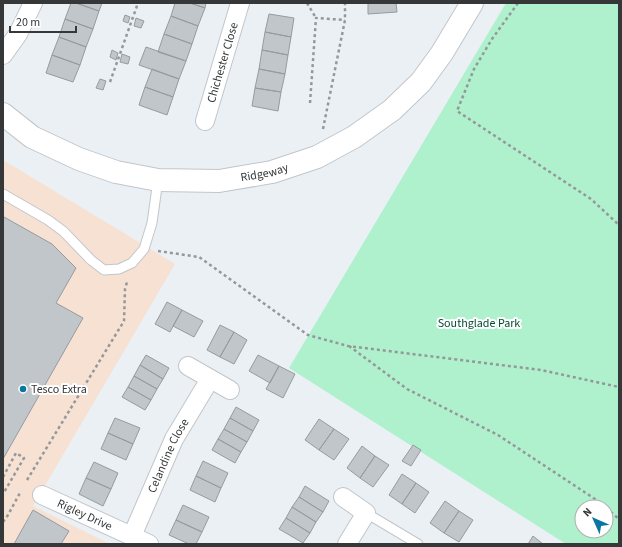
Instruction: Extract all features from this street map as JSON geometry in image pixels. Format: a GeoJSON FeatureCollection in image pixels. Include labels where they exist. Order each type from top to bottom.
{"type":"FeatureCollection","features":[{"type":"Feature","properties":{"kind":"street"},"geometry":{"type":"LineString","coordinates":[[3,55],[18,34],[33,3]]}},
{"type":"Feature","properties":{"kind":"street","name":"Chichester Close"},"geometry":{"type":"LineString","coordinates":[[205,121],[240,3]]}},
{"type":"Feature","properties":{"kind":"street","name":"Ridgeway"},"geometry":{"type":"LineString","coordinates":[[3,114],[32,136],[78,159],[116,172],[158,180],[219,181],[272,172],[317,157],[361,132],[392,110],[421,82],[442,53],[472,3]]}},
{"type":"Feature","properties":{"kind":"street"},"geometry":{"type":"LineString","coordinates":[[188,366],[230,390]]}},
{"type":"Feature","properties":{"kind":"street","name":"Celandine Close"},"geometry":{"type":"LineString","coordinates":[[132,536],[174,439],[210,379]]}},
{"type":"Feature","properties":{"kind":"street","name":"Rigley Drive"},"geometry":{"type":"LineString","coordinates":[[42,495],[149,544]]}},
{"type":"Feature","properties":{"kind":"street"},"geometry":{"type":"LineString","coordinates":[[343,497],[366,513],[347,544]]}},
{"type":"Feature","properties":{"kind":"lane"},"geometry":{"type":"LineString","coordinates":[[3,194],[63,231],[91,260],[104,270],[119,269],[132,262],[144,249],[152,223],[158,180]]}},
{"type":"Feature","properties":{"kind":"lane"},"geometry":{"type":"LineString","coordinates":[[366,513],[418,544]]}},
{"type":"Feature","properties":{"kind":"path"},"geometry":{"type":"LineString","coordinates":[[110,82],[138,3]]}},
{"type":"Feature","properties":{"kind":"path"},"geometry":{"type":"LineString","coordinates":[[307,3],[316,18],[310,103]]}},
{"type":"Feature","properties":{"kind":"path"},"geometry":{"type":"LineString","coordinates":[[317,157],[345,20],[345,3]]}},
{"type":"Feature","properties":{"kind":"path"},"geometry":{"type":"LineString","coordinates":[[518,3],[492,39],[474,69],[457,111],[591,199],[619,225]]}},
{"type":"Feature","properties":{"kind":"path"},"geometry":{"type":"LineString","coordinates":[[316,18],[345,20]]}},
{"type":"Feature","properties":{"kind":"path"},"geometry":{"type":"LineString","coordinates":[[144,249],[199,257],[308,335],[348,346],[541,370],[619,387]]}},
{"type":"Feature","properties":{"kind":"path"},"geometry":{"type":"LineString","coordinates":[[3,522],[124,321],[125,289],[132,262]]}},
{"type":"Feature","properties":{"kind":"path"},"geometry":{"type":"LineString","coordinates":[[348,346],[407,389],[498,435],[595,499]]}},
{"type":"Feature","properties":{"kind":"path"},"geometry":{"type":"LineString","coordinates":[[3,477],[16,454],[24,458],[3,494]]}},
{"type":"Feature","properties":{"kind":"path"},"geometry":{"type":"LineString","coordinates":[[23,488],[42,495]]}},
{"type":"Feature","properties":{"kind":"shaded area"},"geometry":{"type":"Polygon","coordinates":[[[3,160],[175,264],[33,506],[110,544],[3,544],[3,160]]]}},
{"type":"Feature","properties":{"kind":"green space","name":"Southglade Park"},"geometry":{"type":"Polygon","coordinates":[[[506,3],[619,3],[619,544],[566,544],[289,368],[506,3]]]}},
{"type":"Feature","properties":{"kind":"building"},"geometry":{"type":"Polygon","coordinates":[[[71,3],[76,3],[99,11],[93,29],[65,19],[71,3]]]}},
{"type":"Feature","properties":{"kind":"building"},"geometry":{"type":"Polygon","coordinates":[[[76,3],[102,3],[99,11],[76,3]]]}},
{"type":"Feature","properties":{"kind":"building"},"geometry":{"type":"Polygon","coordinates":[[[175,3],[190,3],[205,8],[198,26],[171,16],[175,3]]]}},
{"type":"Feature","properties":{"kind":"building"},"geometry":{"type":"Polygon","coordinates":[[[190,3],[206,3],[205,8],[190,3]]]}},
{"type":"Feature","properties":{"kind":"building"},"geometry":{"type":"Polygon","coordinates":[[[368,3],[396,3],[397,12],[368,14],[368,3]]]}},
{"type":"Feature","properties":{"kind":"building"},"geometry":{"type":"Polygon","coordinates":[[[269,14],[294,18],[291,37],[265,32],[269,14]]]}},
{"type":"Feature","properties":{"kind":"building"},"geometry":{"type":"Polygon","coordinates":[[[125,15],[130,17],[128,23],[123,21],[125,15]]]}},
{"type":"Feature","properties":{"kind":"building"},"geometry":{"type":"Polygon","coordinates":[[[171,16],[198,26],[192,44],[164,34],[171,16]]]}},
{"type":"Feature","properties":{"kind":"building"},"geometry":{"type":"Polygon","coordinates":[[[136,18],[144,21],[141,28],[134,26],[136,18]]]}},
{"type":"Feature","properties":{"kind":"building"},"geometry":{"type":"Polygon","coordinates":[[[65,19],[93,29],[86,47],[59,37],[65,19]]]}},
{"type":"Feature","properties":{"kind":"building"},"geometry":{"type":"Polygon","coordinates":[[[265,32],[291,37],[288,55],[262,50],[265,32]]]}},
{"type":"Feature","properties":{"kind":"building"},"geometry":{"type":"Polygon","coordinates":[[[164,34],[192,44],[186,61],[158,52],[164,34]]]}},
{"type":"Feature","properties":{"kind":"building"},"geometry":{"type":"Polygon","coordinates":[[[59,37],[86,47],[80,65],[52,55],[59,37]]]}},
{"type":"Feature","properties":{"kind":"building"},"geometry":{"type":"Polygon","coordinates":[[[146,47],[186,61],[179,79],[139,65],[146,47]]]}},
{"type":"Feature","properties":{"kind":"building"},"geometry":{"type":"Polygon","coordinates":[[[112,50],[118,53],[116,60],[110,57],[112,50]]]}},
{"type":"Feature","properties":{"kind":"building"},"geometry":{"type":"Polygon","coordinates":[[[262,50],[288,55],[285,74],[259,69],[262,50]]]}},
{"type":"Feature","properties":{"kind":"building"},"geometry":{"type":"Polygon","coordinates":[[[122,54],[130,57],[128,64],[120,62],[122,54]]]}},
{"type":"Feature","properties":{"kind":"building"},"geometry":{"type":"Polygon","coordinates":[[[52,55],[80,65],[73,82],[46,73],[52,55]]]}},
{"type":"Feature","properties":{"kind":"building"},"geometry":{"type":"Polygon","coordinates":[[[152,69],[179,79],[173,97],[145,87],[152,69]]]}},
{"type":"Feature","properties":{"kind":"building"},"geometry":{"type":"Polygon","coordinates":[[[259,69],[285,74],[281,92],[255,88],[259,69]]]}},
{"type":"Feature","properties":{"kind":"building"},"geometry":{"type":"Polygon","coordinates":[[[100,79],[106,81],[103,90],[96,88],[100,79]]]}},
{"type":"Feature","properties":{"kind":"building"},"geometry":{"type":"Polygon","coordinates":[[[145,87],[173,97],[167,115],[139,105],[145,87]]]}},
{"type":"Feature","properties":{"kind":"building"},"geometry":{"type":"Polygon","coordinates":[[[255,88],[281,92],[278,111],[252,106],[255,88]]]}},
{"type":"Feature","properties":{"kind":"building","name":"Tesco Extra"},"geometry":{"type":"Polygon","coordinates":[[[4,217],[52,244],[76,268],[56,303],[83,318],[3,459],[3,220],[4,217]]]}},
{"type":"Feature","properties":{"kind":"building"},"geometry":{"type":"Polygon","coordinates":[[[167,302],[182,310],[170,332],[155,324],[167,302]]]}},
{"type":"Feature","properties":{"kind":"building"},"geometry":{"type":"Polygon","coordinates":[[[182,310],[203,321],[194,337],[173,326],[182,310]]]}},
{"type":"Feature","properties":{"kind":"building"},"geometry":{"type":"Polygon","coordinates":[[[220,325],[234,332],[220,357],[207,350],[220,325]]]}},
{"type":"Feature","properties":{"kind":"building"},"geometry":{"type":"Polygon","coordinates":[[[234,332],[247,340],[234,364],[220,357],[234,332]]]}},
{"type":"Feature","properties":{"kind":"building"},"geometry":{"type":"Polygon","coordinates":[[[146,355],[169,368],[163,379],[140,365],[146,355]]]}},
{"type":"Feature","properties":{"kind":"building"},"geometry":{"type":"Polygon","coordinates":[[[258,355],[279,366],[270,383],[249,371],[258,355]]]}},
{"type":"Feature","properties":{"kind":"building"},"geometry":{"type":"Polygon","coordinates":[[[140,365],[163,379],[157,389],[134,376],[140,365]]]}},
{"type":"Feature","properties":{"kind":"building"},"geometry":{"type":"Polygon","coordinates":[[[279,366],[295,374],[283,398],[266,389],[279,366]]]}},
{"type":"Feature","properties":{"kind":"building"},"geometry":{"type":"Polygon","coordinates":[[[134,376],[157,389],[151,400],[128,387],[134,376]]]}},
{"type":"Feature","properties":{"kind":"building"},"geometry":{"type":"Polygon","coordinates":[[[128,387],[151,400],[145,410],[122,397],[128,387]]]}},
{"type":"Feature","properties":{"kind":"building"},"geometry":{"type":"Polygon","coordinates":[[[236,407],[259,420],[253,431],[230,418],[236,407]]]}},
{"type":"Feature","properties":{"kind":"building"},"geometry":{"type":"Polygon","coordinates":[[[115,418],[140,428],[133,444],[108,433],[115,418]]]}},
{"type":"Feature","properties":{"kind":"building"},"geometry":{"type":"Polygon","coordinates":[[[230,418],[253,431],[247,442],[224,429],[230,418]]]}},
{"type":"Feature","properties":{"kind":"building"},"geometry":{"type":"Polygon","coordinates":[[[319,419],[334,429],[319,450],[305,440],[319,419]]]}},
{"type":"Feature","properties":{"kind":"building"},"geometry":{"type":"Polygon","coordinates":[[[224,429],[247,442],[241,452],[218,439],[224,429]]]}},
{"type":"Feature","properties":{"kind":"building"},"geometry":{"type":"Polygon","coordinates":[[[334,429],[349,439],[334,460],[319,450],[334,429]]]}},
{"type":"Feature","properties":{"kind":"building"},"geometry":{"type":"Polygon","coordinates":[[[108,433],[133,444],[126,460],[101,449],[108,433]]]}},
{"type":"Feature","properties":{"kind":"building"},"geometry":{"type":"Polygon","coordinates":[[[218,439],[241,452],[235,463],[212,450],[218,439]]]}},
{"type":"Feature","properties":{"kind":"building"},"geometry":{"type":"Polygon","coordinates":[[[413,445],[421,450],[411,466],[402,461],[413,445]]]}},
{"type":"Feature","properties":{"kind":"building"},"geometry":{"type":"Polygon","coordinates":[[[362,446],[375,456],[360,478],[347,468],[362,446]]]}},
{"type":"Feature","properties":{"kind":"building"},"geometry":{"type":"Polygon","coordinates":[[[375,456],[389,465],[373,487],[360,478],[375,456]]]}},
{"type":"Feature","properties":{"kind":"building"},"geometry":{"type":"Polygon","coordinates":[[[203,461],[228,473],[221,488],[196,476],[203,461]]]}},
{"type":"Feature","properties":{"kind":"building"},"geometry":{"type":"Polygon","coordinates":[[[94,462],[118,473],[111,489],[86,478],[94,462]]]}},
{"type":"Feature","properties":{"kind":"building"},"geometry":{"type":"Polygon","coordinates":[[[402,474],[416,483],[402,504],[389,495],[402,474]]]}},
{"type":"Feature","properties":{"kind":"building"},"geometry":{"type":"Polygon","coordinates":[[[196,476],[221,488],[215,502],[190,490],[196,476]]]}},
{"type":"Feature","properties":{"kind":"building"},"geometry":{"type":"Polygon","coordinates":[[[86,478],[111,489],[103,506],[79,494],[86,478]]]}},
{"type":"Feature","properties":{"kind":"building"},"geometry":{"type":"Polygon","coordinates":[[[416,483],[429,492],[415,513],[402,504],[416,483]]]}},
{"type":"Feature","properties":{"kind":"building"},"geometry":{"type":"Polygon","coordinates":[[[305,486],[329,501],[323,512],[299,497],[305,486]]]}},
{"type":"Feature","properties":{"kind":"building"},"geometry":{"type":"Polygon","coordinates":[[[299,497],[323,512],[316,522],[292,507],[299,497]]]}},
{"type":"Feature","properties":{"kind":"building"},"geometry":{"type":"Polygon","coordinates":[[[445,501],[459,511],[444,533],[430,523],[445,501]]]}},
{"type":"Feature","properties":{"kind":"building"},"geometry":{"type":"Polygon","coordinates":[[[183,505],[209,517],[202,532],[176,520],[183,505]]]}},
{"type":"Feature","properties":{"kind":"building"},"geometry":{"type":"Polygon","coordinates":[[[292,507],[316,522],[310,533],[286,518],[292,507]]]}},
{"type":"Feature","properties":{"kind":"building"},"geometry":{"type":"Polygon","coordinates":[[[33,510],[69,531],[61,544],[14,544],[33,510]]]}},
{"type":"Feature","properties":{"kind":"building"},"geometry":{"type":"Polygon","coordinates":[[[459,511],[473,520],[459,542],[444,533],[459,511]]]}},
{"type":"Feature","properties":{"kind":"building"},"geometry":{"type":"Polygon","coordinates":[[[286,518],[310,533],[303,543],[279,529],[286,518]]]}},
{"type":"Feature","properties":{"kind":"building"},"geometry":{"type":"Polygon","coordinates":[[[176,520],[202,532],[196,544],[189,544],[169,535],[176,520]]]}},
{"type":"Feature","properties":{"kind":"building"},"geometry":{"type":"Polygon","coordinates":[[[533,536],[543,544],[528,544],[533,536]]]}},
{"type":"Feature","properties":{"kind":"place","name":"Tesco Extra"},"geometry":{"type":"Point","coordinates":[23,389]}}]}
